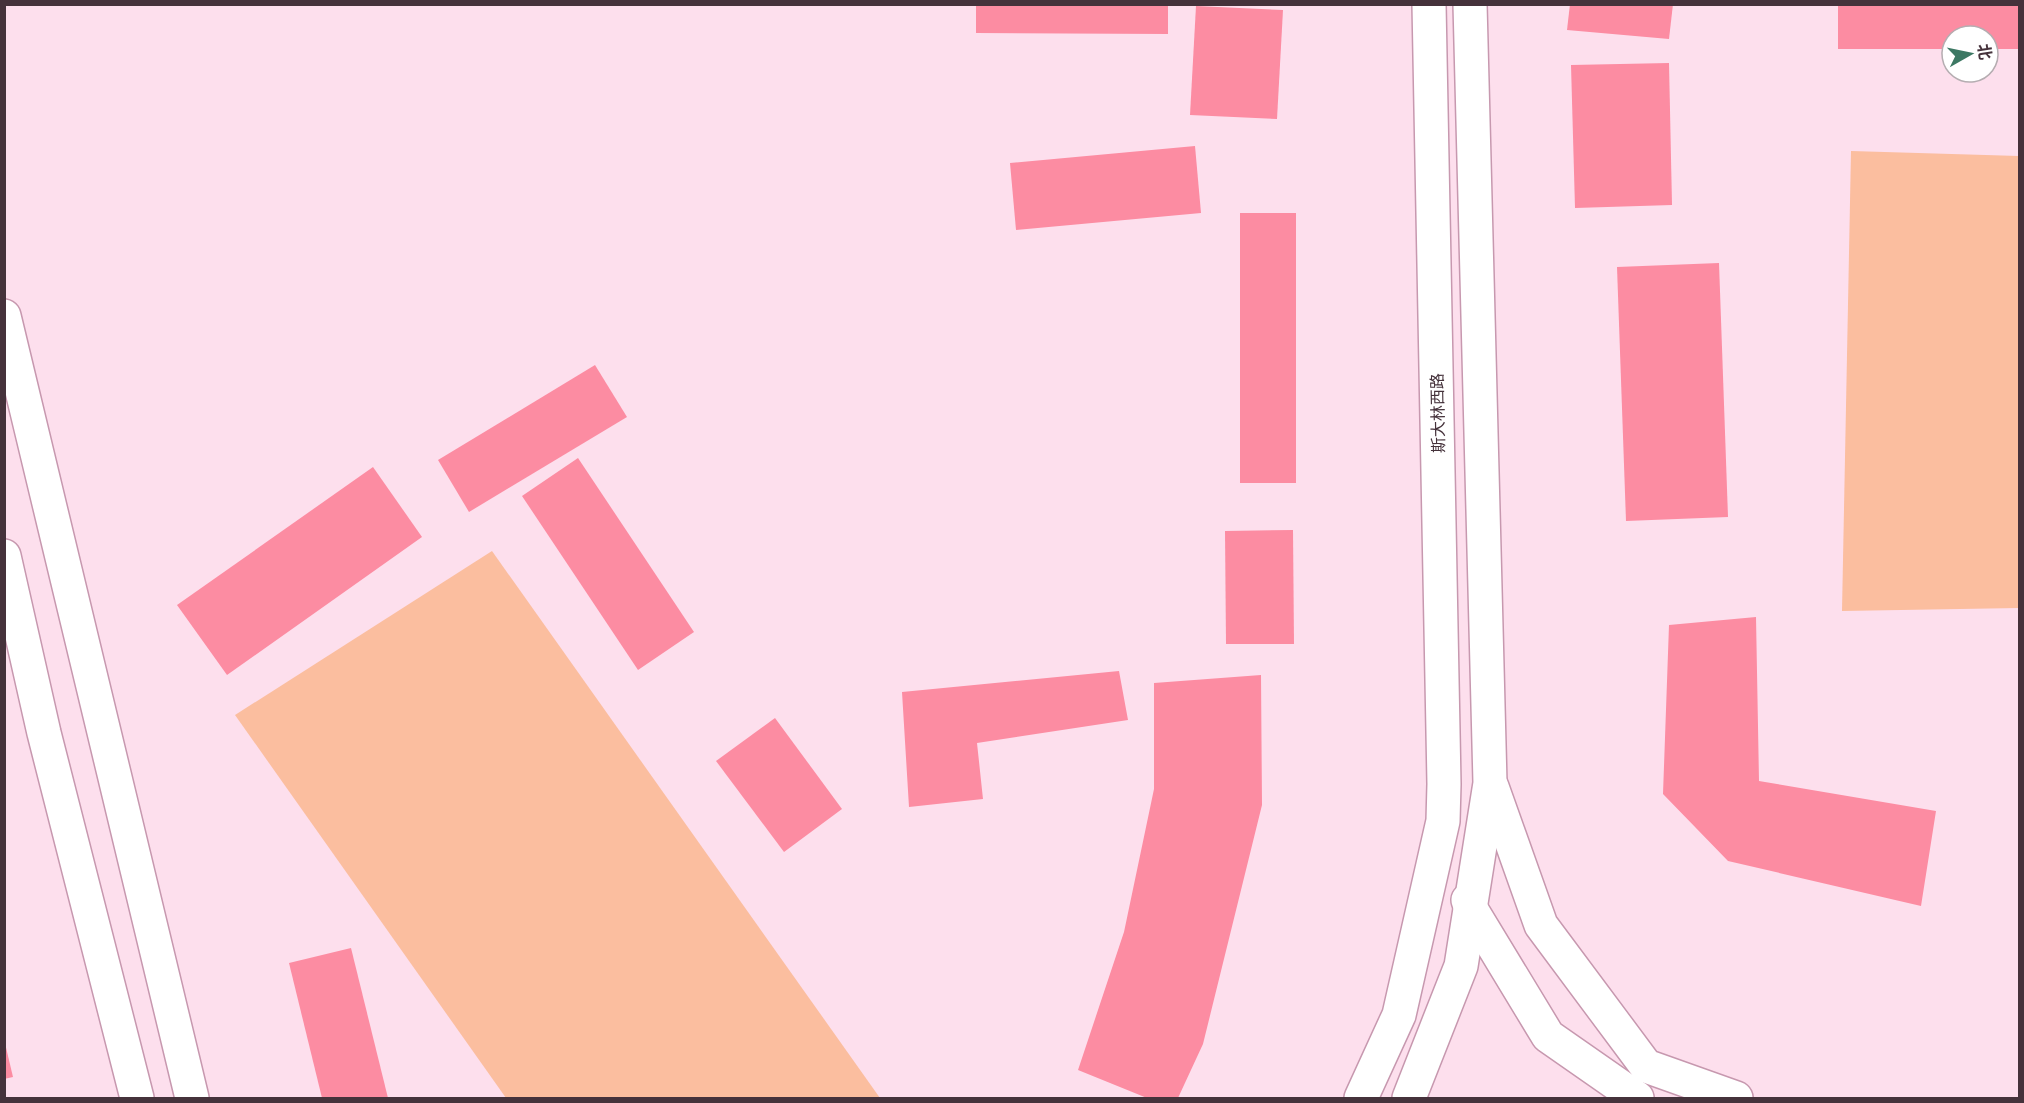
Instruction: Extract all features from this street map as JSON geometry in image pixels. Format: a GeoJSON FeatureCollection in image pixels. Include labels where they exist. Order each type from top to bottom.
{"type":"FeatureCollection","features":[{"type":"Feature","properties":{"kind":"main road","name":"斯大林西路"},"geometry":{"type":"LineString","coordinates":[[1429,4],[1443,821]]}},
{"type":"Feature","properties":{"kind":"main road"},"geometry":{"type":"LineString","coordinates":[[1409,1098],[1461,966],[1490,783],[1470,4]]}},
{"type":"Feature","properties":{"kind":"main road"},"geometry":{"type":"LineString","coordinates":[[4,316],[192,1098]]}},
{"type":"Feature","properties":{"kind":"main road"},"geometry":{"type":"LineString","coordinates":[[4,556],[44,733],[137,1098]]}},
{"type":"Feature","properties":{"kind":"main road"},"geometry":{"type":"LineString","coordinates":[[1490,783],[1541,925],[1646,1066],[1736,1098]]}},
{"type":"Feature","properties":{"kind":"main road"},"geometry":{"type":"LineString","coordinates":[[1443,821],[1471,909],[1548,1036],[1637,1098]]}},
{"type":"Feature","properties":{"kind":"main road"},"geometry":{"type":"LineString","coordinates":[[1361,1098],[1399,1015],[1443,821]]}},
{"type":"Feature","properties":{"kind":"shaded area"},"geometry":{"type":"Polygon","coordinates":[[[1851,151],[2019,156],[2019,608],[1842,611],[1851,151]]]}},
{"type":"Feature","properties":{"kind":"shaded area"},"geometry":{"type":"Polygon","coordinates":[[[492,551],[880,1098],[506,1098],[235,715],[492,551]]]}},
{"type":"Feature","properties":{"kind":"building"},"geometry":{"type":"Polygon","coordinates":[[[976,4],[1168,4],[1168,34],[976,33],[976,4]]]}},
{"type":"Feature","properties":{"kind":"building"},"geometry":{"type":"Polygon","coordinates":[[[1570,4],[1673,4],[1669,39],[1567,30],[1570,4]]]}},
{"type":"Feature","properties":{"kind":"building"},"geometry":{"type":"Polygon","coordinates":[[[1838,4],[2020,4],[2020,49],[2000,49],[2000,24],[1940,24],[1940,49],[1838,49],[1838,4]]]}},
{"type":"Feature","properties":{"kind":"building"},"geometry":{"type":"Polygon","coordinates":[[[1196,6],[1283,10],[1277,119],[1190,115],[1196,6]]]}},
{"type":"Feature","properties":{"kind":"building"},"geometry":{"type":"Polygon","coordinates":[[[1669,63],[1672,205],[1575,208],[1571,65],[1669,63]]]}},
{"type":"Feature","properties":{"kind":"building"},"geometry":{"type":"Polygon","coordinates":[[[1195,146],[1201,213],[1016,230],[1010,163],[1195,146]]]}},
{"type":"Feature","properties":{"kind":"building"},"geometry":{"type":"Polygon","coordinates":[[[1240,213],[1296,213],[1296,483],[1240,483],[1240,213]]]}},
{"type":"Feature","properties":{"kind":"building"},"geometry":{"type":"Polygon","coordinates":[[[1719,263],[1728,517],[1626,521],[1617,267],[1719,263]]]}},
{"type":"Feature","properties":{"kind":"building"},"geometry":{"type":"Polygon","coordinates":[[[595,365],[627,417],[469,512],[438,460],[595,365]]]}},
{"type":"Feature","properties":{"kind":"building"},"geometry":{"type":"Polygon","coordinates":[[[578,458],[694,632],[638,670],[522,496],[578,458]]]}},
{"type":"Feature","properties":{"kind":"building"},"geometry":{"type":"Polygon","coordinates":[[[373,467],[422,537],[227,675],[177,605],[373,467]]]}},
{"type":"Feature","properties":{"kind":"building"},"geometry":{"type":"Polygon","coordinates":[[[1293,530],[1294,644],[1226,644],[1225,531],[1293,530]]]}},
{"type":"Feature","properties":{"kind":"building"},"geometry":{"type":"Polygon","coordinates":[[[1756,617],[1759,781],[1936,811],[1921,906],[1728,861],[1663,794],[1669,625],[1756,617]]]}},
{"type":"Feature","properties":{"kind":"building"},"geometry":{"type":"Polygon","coordinates":[[[1119,671],[1128,720],[977,743],[983,799],[909,807],[902,692],[1119,671]]]}},
{"type":"Feature","properties":{"kind":"building"},"geometry":{"type":"Polygon","coordinates":[[[1261,675],[1262,805],[1203,1044],[1178,1098],[1147,1098],[1078,1070],[1124,932],[1154,789],[1154,683],[1261,675]]]}},
{"type":"Feature","properties":{"kind":"building"},"geometry":{"type":"Polygon","coordinates":[[[775,718],[842,809],[784,852],[716,761],[775,718]]]}},
{"type":"Feature","properties":{"kind":"building"},"geometry":{"type":"Polygon","coordinates":[[[351,948],[388,1098],[322,1098],[289,963],[351,948]]]}},
{"type":"Feature","properties":{"kind":"building"},"geometry":{"type":"Polygon","coordinates":[[[4,1039],[13,1077],[4,1079],[4,1039]]]}}]}
